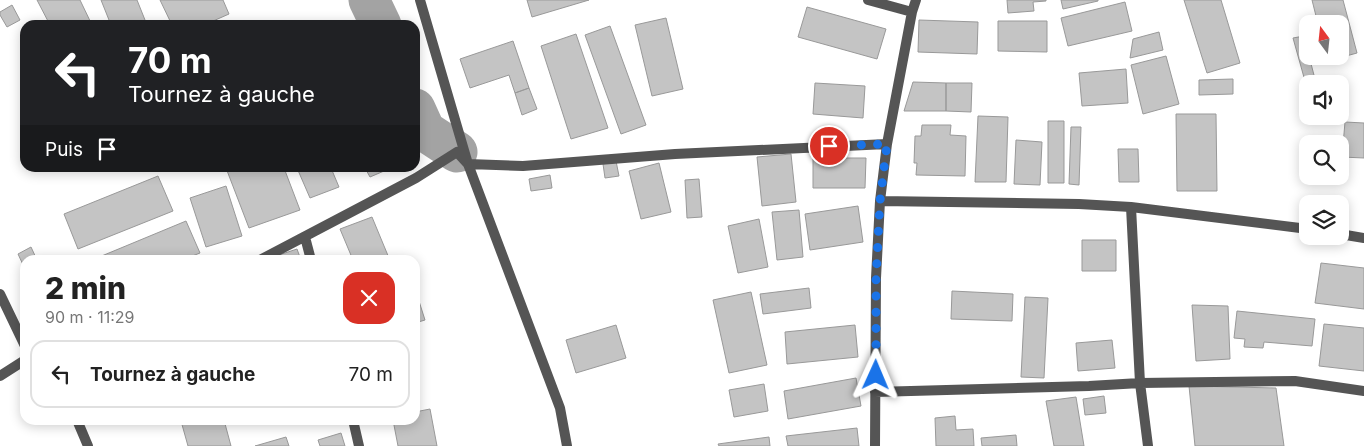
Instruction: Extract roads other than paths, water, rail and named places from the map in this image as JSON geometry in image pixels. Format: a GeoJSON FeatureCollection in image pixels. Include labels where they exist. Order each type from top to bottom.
{"type":"FeatureCollection","features":[{"type":"Feature","properties":{"kind":"street"},"geometry":{"type":"LineString","coordinates":[[420,0],[468,164],[560,408],[567,446]]}},
{"type":"Feature","properties":{"kind":"street"},"geometry":{"type":"LineString","coordinates":[[868,0],[912,12]]}},
{"type":"Feature","properties":{"kind":"street"},"geometry":{"type":"LineString","coordinates":[[875,446],[876,278],[880,201],[887,144],[912,12],[916,0]]}},
{"type":"Feature","properties":{"kind":"street"},"geometry":{"type":"LineString","coordinates":[[270,255],[416,178],[457,152],[468,164],[523,166],[675,154],[887,144]]}},
{"type":"Feature","properties":{"kind":"street"},"geometry":{"type":"LineString","coordinates":[[880,201],[1131,206],[1299,228]]}},
{"type":"Feature","properties":{"kind":"street"},"geometry":{"type":"LineString","coordinates":[[1131,206],[1140,383],[1148,446]]}},
{"type":"Feature","properties":{"kind":"street"},"geometry":{"type":"LineString","coordinates":[[1349,236],[1364,238]]}},
{"type":"Feature","properties":{"kind":"street"},"geometry":{"type":"LineString","coordinates":[[305,237],[310,255]]}},
{"type":"Feature","properties":{"kind":"street"},"geometry":{"type":"LineString","coordinates":[[0,294],[20,336]]}},
{"type":"Feature","properties":{"kind":"street"},"geometry":{"type":"LineString","coordinates":[[0,376],[20,363]]}},
{"type":"Feature","properties":{"kind":"street"},"geometry":{"type":"LineString","coordinates":[[875,392],[1140,383],[1295,381],[1364,390]]}},
{"type":"Feature","properties":{"kind":"street"},"geometry":{"type":"LineString","coordinates":[[79,425],[88,446]]}},
{"type":"Feature","properties":{"kind":"street"},"geometry":{"type":"LineString","coordinates":[[353,425],[359,446]]}},
{"type":"Feature","properties":{"kind":"waterway"},"geometry":{"type":"LineString","coordinates":[[369,0],[379,20]]}},
{"type":"Feature","properties":{"kind":"waterway"},"geometry":{"type":"LineString","coordinates":[[420,120],[425,131],[457,152]]}}]}
